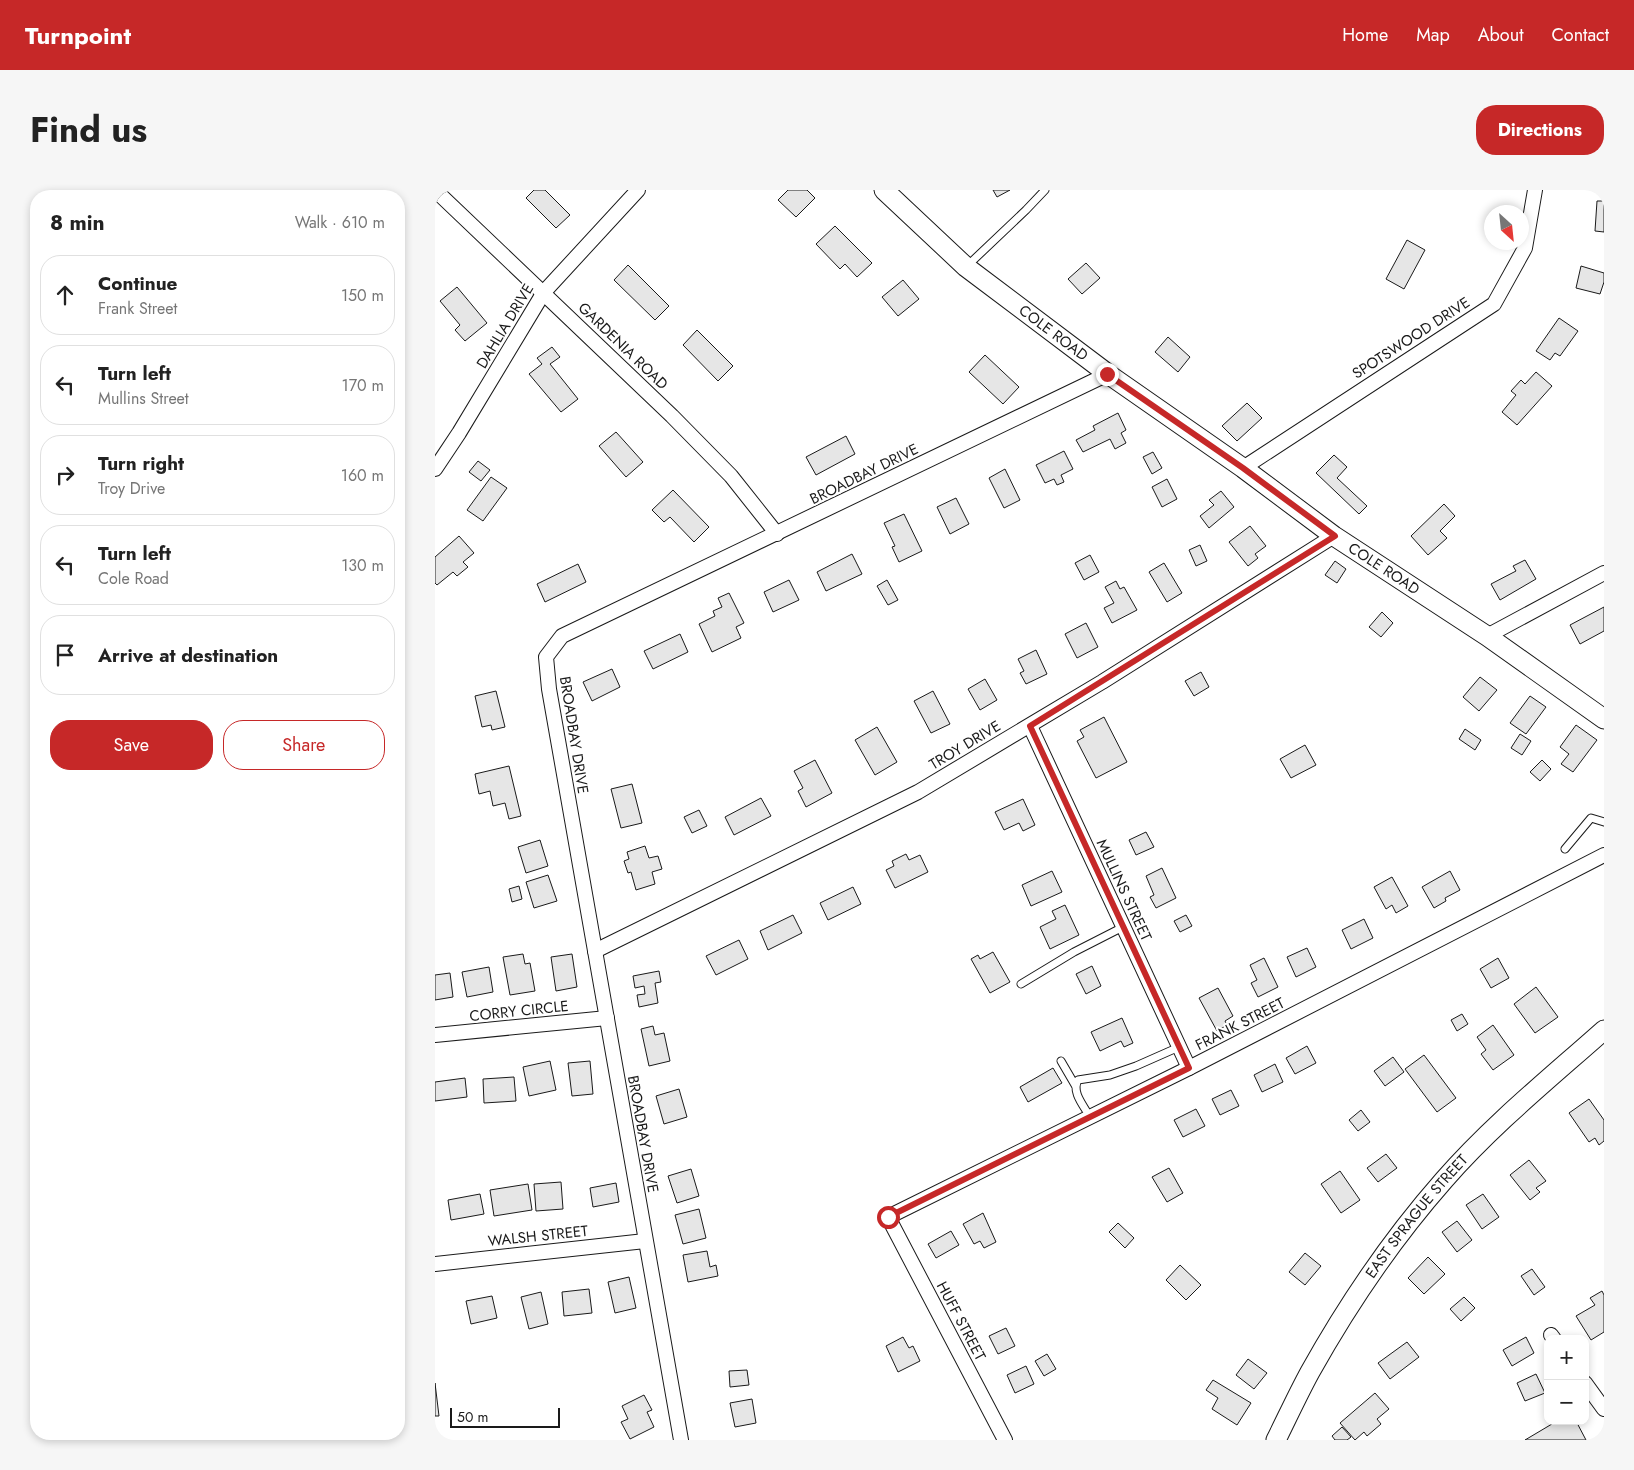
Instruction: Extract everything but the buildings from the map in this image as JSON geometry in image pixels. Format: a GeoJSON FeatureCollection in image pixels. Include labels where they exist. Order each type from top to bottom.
{"type":"FeatureCollection","features":[{"type":"Feature","properties":{"kind":"street","name":"GARDENIA ROAD"},"geometry":{"type":"LineString","coordinates":[[435,190],[672,416],[731,476],[777,534]]}},
{"type":"Feature","properties":{"kind":"street","name":"DAHLIA DRIVE"},"geometry":{"type":"LineString","coordinates":[[435,469],[459,433],[544,292],[638,190]]}},
{"type":"Feature","properties":{"kind":"street","name":"COLE ROAD"},"geometry":{"type":"LineString","coordinates":[[884,190],[966,267],[1107,374],[1243,468],[1335,536],[1487,636],[1604,720]]}},
{"type":"Feature","properties":{"kind":"street","name":"SPOTSWOOD DRIVE"},"geometry":{"type":"LineString","coordinates":[[1243,468],[1494,304],[1525,248],[1535,190]]}},
{"type":"Feature","properties":{"kind":"street","name":"BROADBAY DRIVE"},"geometry":{"type":"LineString","coordinates":[[681,1440],[549,689],[546,658],[562,636],[1107,374]]}},
{"type":"Feature","properties":{"kind":"street","name":"TROY DRIVE"},"geometry":{"type":"LineString","coordinates":[[595,951],[918,792],[1030,726],[1335,536]]}},
{"type":"Feature","properties":{"kind":"street"},"geometry":{"type":"LineString","coordinates":[[1487,636],[1604,573]]}},
{"type":"Feature","properties":{"kind":"street","name":"MULLINS STREET"},"geometry":{"type":"LineString","coordinates":[[1030,726],[1189,1068]]}},
{"type":"Feature","properties":{"kind":"street","name":"FRANK STREET"},"geometry":{"type":"LineString","coordinates":[[888,1217],[1189,1068],[1604,855]]}},
{"type":"Feature","properties":{"kind":"street","name":"CORRY CIRCLE"},"geometry":{"type":"LineString","coordinates":[[435,1035],[607,1018]]}},
{"type":"Feature","properties":{"kind":"street","name":"EAST SPRAGUE STREET"},"geometry":{"type":"LineString","coordinates":[[1276,1440],[1309,1373],[1341,1319],[1366,1280],[1402,1231],[1445,1179],[1477,1145],[1604,1030]]}},
{"type":"Feature","properties":{"kind":"street","name":"HUFF STREET"},"geometry":{"type":"LineString","coordinates":[[888,1217],[1005,1440]]}},
{"type":"Feature","properties":{"kind":"street","name":"WALSH STREET"},"geometry":{"type":"LineString","coordinates":[[435,1264],[645,1241]]}},
{"type":"Feature","properties":{"kind":"street"},"geometry":{"type":"LineString","coordinates":[[1589,1388],[1604,1409]]}},
{"type":"Feature","properties":{"kind":"lane"},"geometry":{"type":"LineString","coordinates":[[966,267],[1027,210],[1045,190]]}},
{"type":"Feature","properties":{"kind":"lane"},"geometry":{"type":"LineString","coordinates":[[1565,849],[1591,818],[1604,822]]}},
{"type":"Feature","properties":{"kind":"lane"},"geometry":{"type":"LineString","coordinates":[[1021,984],[1074,952],[1123,926]]}},
{"type":"Feature","properties":{"kind":"lane"},"geometry":{"type":"LineString","coordinates":[[1075,1085],[1078,1080],[1110,1075],[1179,1047]]}},
{"type":"Feature","properties":{"kind":"lane"},"geometry":{"type":"LineString","coordinates":[[1061,1061],[1090,1117]]}},
{"type":"Feature","properties":{"kind":"route"},"geometry":{"type":"LineString","coordinates":[[888,1217],[1189,1068],[1030,726],[1335,536],[1243,468],[1107,374]]}}]}
